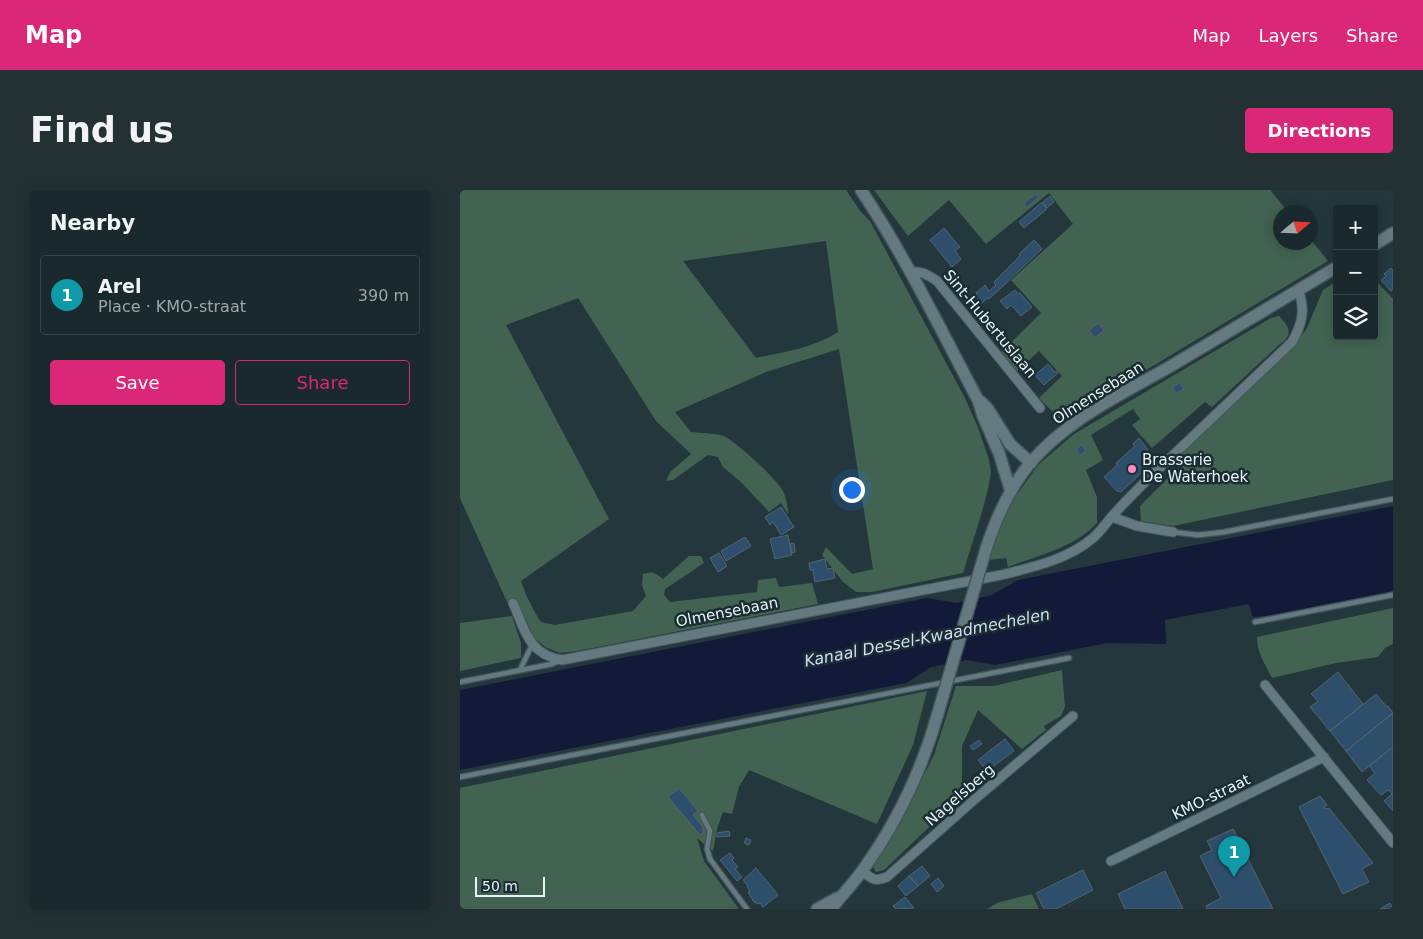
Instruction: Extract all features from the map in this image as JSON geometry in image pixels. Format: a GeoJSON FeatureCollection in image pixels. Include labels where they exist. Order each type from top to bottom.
{"type":"FeatureCollection","features":[{"type":"Feature","properties":{"kind":"street"},"geometry":{"type":"LineString","coordinates":[[861,190],[910,273],[978,400],[999,453],[1011,492]]}},
{"type":"Feature","properties":{"kind":"street"},"geometry":{"type":"LineString","coordinates":[[1378,242],[1393,233]]}},
{"type":"Feature","properties":{"kind":"street","name":"Olmensebaan"},"geometry":{"type":"LineString","coordinates":[[831,909],[862,871],[885,836],[915,780],[932,734],[992,530],[1011,492],[1030,463],[1078,421],[1333,269]]}},
{"type":"Feature","properties":{"kind":"street","name":"Sint-Hubertuslaan"},"geometry":{"type":"LineString","coordinates":[[910,273],[917,271],[937,281],[1040,408]]}},
{"type":"Feature","properties":{"kind":"street","name":"Olmensebaan"},"geometry":{"type":"LineString","coordinates":[[562,660],[1001,575],[1033,567],[1066,555],[1094,537],[1146,481],[1292,342],[1298,332],[1302,315],[1303,301],[1298,290]]}},
{"type":"Feature","properties":{"kind":"street"},"geometry":{"type":"LineString","coordinates":[[978,400],[988,409],[1010,444],[1030,463]]}},
{"type":"Feature","properties":{"kind":"street"},"geometry":{"type":"LineString","coordinates":[[1112,516],[1137,526],[1173,532]]}},
{"type":"Feature","properties":{"kind":"street"},"geometry":{"type":"LineString","coordinates":[[513,603],[532,646],[551,658],[562,660]]}},
{"type":"Feature","properties":{"kind":"street"},"geometry":{"type":"LineString","coordinates":[[1265,685],[1393,843]]}},
{"type":"Feature","properties":{"kind":"street","name":"Nagelsberg"},"geometry":{"type":"LineString","coordinates":[[862,871],[874,880],[887,877],[1073,716]]}},
{"type":"Feature","properties":{"kind":"street","name":"KMO-straat"},"geometry":{"type":"LineString","coordinates":[[1111,861],[1324,757]]}},
{"type":"Feature","properties":{"kind":"street","name":"Olmensebaan"},"geometry":{"type":"LineString","coordinates":[[817,909],[841,896]]}},
{"type":"Feature","properties":{"kind":"lane"},"geometry":{"type":"LineString","coordinates":[[1173,532],[1198,535],[1224,532],[1393,499]]}},
{"type":"Feature","properties":{"kind":"lane"},"geometry":{"type":"LineString","coordinates":[[1255,622],[1393,595]]}},
{"type":"Feature","properties":{"kind":"lane"},"geometry":{"type":"LineString","coordinates":[[520,670],[532,646]]}},
{"type":"Feature","properties":{"kind":"lane"},"geometry":{"type":"LineString","coordinates":[[460,777],[1069,658]]}},
{"type":"Feature","properties":{"kind":"lane"},"geometry":{"type":"LineString","coordinates":[[460,682],[552,664],[562,660]]}},
{"type":"Feature","properties":{"kind":"lane"},"geometry":{"type":"LineString","coordinates":[[702,816],[710,831],[707,849],[710,859],[747,909]]}},
{"type":"Feature","properties":{"kind":"green space"},"geometry":{"type":"Polygon","coordinates":[[[460,190],[846,190],[861,212],[870,221],[965,398],[979,430],[991,472],[982,512],[963,573],[872,592],[856,592],[843,582],[822,555],[826,547],[852,574],[873,569],[839,349],[766,372],[675,412],[691,432],[714,434],[726,437],[732,441],[773,478],[783,491],[787,502],[788,514],[781,503],[769,512],[741,482],[723,467],[718,457],[708,455],[673,480],[666,481],[670,472],[691,454],[656,421],[578,298],[506,325],[609,519],[521,581],[527,597],[541,622],[555,625],[633,611],[646,596],[642,585],[643,574],[653,573],[663,579],[689,556],[701,556],[704,563],[665,589],[664,595],[670,602],[757,592],[758,580],[776,578],[779,587],[812,583],[818,604],[560,653],[547,648],[534,638],[517,600],[507,602],[460,498],[460,190]],[[826,241],[683,261],[756,358],[809,346],[838,332],[826,241]]]}},
{"type":"Feature","properties":{"kind":"green space"},"geometry":{"type":"Polygon","coordinates":[[[874,190],[1270,190],[1282,205],[1273,205],[1273,250],[1318,249],[1328,261],[1061,420],[1039,398],[1062,376],[1039,351],[1017,371],[1001,352],[1041,313],[1011,280],[1073,224],[1049,193],[986,244],[949,200],[908,236],[874,190]]]}},
{"type":"Feature","properties":{"kind":"green space"},"geometry":{"type":"Polygon","coordinates":[[[1378,283],[1393,299],[1393,480],[1173,526],[1141,521],[1140,506],[1180,466],[1176,459],[1292,348],[1307,328],[1323,290],[1333,284],[1333,340],[1378,340],[1378,283]]]}},
{"type":"Feature","properties":{"kind":"green space"},"geometry":{"type":"Polygon","coordinates":[[[1279,316],[1289,330],[1284,341],[1212,407],[1205,402],[1152,448],[1132,425],[1140,419],[1133,409],[1091,435],[1103,460],[1086,470],[1097,497],[1097,523],[1088,532],[1056,550],[1008,567],[1006,558],[988,560],[993,539],[1004,513],[1038,465],[1074,434],[1271,318],[1279,316]]]}},
{"type":"Feature","properties":{"kind":"green space"},"geometry":{"type":"Polygon","coordinates":[[[1393,608],[1393,644],[1385,648],[1378,657],[1336,663],[1272,678],[1257,643],[1257,637],[1393,608]]]}},
{"type":"Feature","properties":{"kind":"green space"},"geometry":{"type":"Polygon","coordinates":[[[512,616],[521,643],[521,658],[460,671],[460,623],[512,616]]]}},
{"type":"Feature","properties":{"kind":"green space"},"geometry":{"type":"Polygon","coordinates":[[[1062,670],[1065,707],[1061,716],[1044,726],[1046,730],[1022,749],[978,710],[962,746],[964,797],[884,870],[876,872],[873,867],[906,811],[934,755],[956,686],[994,686],[1062,670]]]}},
{"type":"Feature","properties":{"kind":"green space"},"geometry":{"type":"Polygon","coordinates":[[[927,691],[913,745],[877,824],[749,770],[739,787],[732,814],[723,812],[717,829],[713,851],[697,838],[704,861],[739,909],[460,909],[460,788],[927,691]]]}},
{"type":"Feature","properties":{"kind":"green space"},"geometry":{"type":"Polygon","coordinates":[[[1032,894],[1039,909],[987,909],[997,903],[1032,894]]]}},
{"type":"Feature","properties":{"kind":"water","name":"Kanaal Dessel-Kwaadmechelen"},"geometry":{"type":"Polygon","coordinates":[[[1393,506],[1393,591],[1266,616],[1253,617],[1249,604],[1165,620],[1166,644],[1107,643],[995,665],[967,660],[931,667],[906,683],[460,770],[460,690],[927,598],[957,603],[992,595],[1018,580],[1393,506]]]}},
{"type":"Feature","properties":{"kind":"building"},"geometry":{"type":"Polygon","coordinates":[[[1036,194],[1039,197],[1027,207],[1024,203],[1036,194]]]}},
{"type":"Feature","properties":{"kind":"building"},"geometry":{"type":"Polygon","coordinates":[[[1050,196],[1054,202],[1047,208],[1043,202],[1050,196]]]}},
{"type":"Feature","properties":{"kind":"building"},"geometry":{"type":"Polygon","coordinates":[[[1042,202],[1047,209],[1024,228],[1019,222],[1042,202]]]}},
{"type":"Feature","properties":{"kind":"building"},"geometry":{"type":"Polygon","coordinates":[[[944,228],[960,247],[955,251],[961,259],[952,267],[930,240],[944,228]]]}},
{"type":"Feature","properties":{"kind":"building"},"geometry":{"type":"Polygon","coordinates":[[[1034,240],[1042,249],[989,299],[978,306],[972,299],[976,293],[985,285],[989,291],[996,285],[994,282],[1034,240]]]}},
{"type":"Feature","properties":{"kind":"building"},"geometry":{"type":"Polygon","coordinates":[[[1391,268],[1393,270],[1393,289],[1391,291],[1381,280],[1386,276],[1384,274],[1391,268]]]}},
{"type":"Feature","properties":{"kind":"building"},"geometry":{"type":"Polygon","coordinates":[[[958,281],[966,291],[963,293],[955,284],[958,281]]]}},
{"type":"Feature","properties":{"kind":"building"},"geometry":{"type":"Polygon","coordinates":[[[1015,290],[1032,307],[1021,316],[1011,305],[1007,309],[1000,301],[1015,290]]]}},
{"type":"Feature","properties":{"kind":"building"},"geometry":{"type":"Polygon","coordinates":[[[1098,323],[1104,330],[1095,338],[1089,331],[1098,323]]]}},
{"type":"Feature","properties":{"kind":"building"},"geometry":{"type":"Polygon","coordinates":[[[1048,364],[1058,373],[1044,385],[1035,375],[1048,364]]]}},
{"type":"Feature","properties":{"kind":"building"},"geometry":{"type":"Polygon","coordinates":[[[1180,383],[1184,389],[1176,393],[1172,387],[1180,383]]]}},
{"type":"Feature","properties":{"kind":"building"},"geometry":{"type":"Polygon","coordinates":[[[1139,438],[1148,450],[1142,455],[1150,465],[1121,492],[1117,491],[1104,477],[1135,446],[1133,444],[1139,438]]]}},
{"type":"Feature","properties":{"kind":"building"},"geometry":{"type":"Polygon","coordinates":[[[1082,445],[1086,451],[1080,455],[1076,449],[1082,445]]]}},
{"type":"Feature","properties":{"kind":"building"},"geometry":{"type":"Polygon","coordinates":[[[781,507],[794,527],[781,535],[773,522],[770,525],[765,517],[781,507]]]}},
{"type":"Feature","properties":{"kind":"building"},"geometry":{"type":"Polygon","coordinates":[[[788,535],[792,555],[775,559],[770,539],[788,535]]]}},
{"type":"Feature","properties":{"kind":"building"},"geometry":{"type":"Polygon","coordinates":[[[745,537],[751,546],[726,561],[721,551],[745,537]]]}},
{"type":"Feature","properties":{"kind":"building"},"geometry":{"type":"Polygon","coordinates":[[[794,543],[795,552],[792,553],[790,544],[794,543]]]}},
{"type":"Feature","properties":{"kind":"building"},"geometry":{"type":"Polygon","coordinates":[[[719,553],[727,566],[718,572],[710,558],[719,553]]]}},
{"type":"Feature","properties":{"kind":"building"},"geometry":{"type":"Polygon","coordinates":[[[825,559],[827,569],[833,568],[835,578],[815,582],[813,570],[810,570],[809,563],[825,559]]]}},
{"type":"Feature","properties":{"kind":"building"},"geometry":{"type":"Polygon","coordinates":[[[1338,672],[1363,704],[1330,731],[1310,707],[1318,701],[1311,694],[1338,672]]]}},
{"type":"Feature","properties":{"kind":"building"},"geometry":{"type":"Polygon","coordinates":[[[1376,694],[1393,713],[1346,751],[1330,731],[1376,694]]]}},
{"type":"Feature","properties":{"kind":"building"},"geometry":{"type":"Polygon","coordinates":[[[1393,713],[1393,747],[1362,772],[1346,751],[1393,713]]]}},
{"type":"Feature","properties":{"kind":"building"},"geometry":{"type":"Polygon","coordinates":[[[1005,739],[1014,751],[987,771],[978,760],[1005,739]]]}},
{"type":"Feature","properties":{"kind":"building"},"geometry":{"type":"Polygon","coordinates":[[[979,740],[982,744],[973,750],[970,746],[979,740]]]}},
{"type":"Feature","properties":{"kind":"building"},"geometry":{"type":"Polygon","coordinates":[[[1393,747],[1393,793],[1388,790],[1381,795],[1367,780],[1375,773],[1369,766],[1393,747]]]}},
{"type":"Feature","properties":{"kind":"building"},"geometry":{"type":"Polygon","coordinates":[[[679,788],[698,811],[693,815],[703,827],[704,832],[700,835],[668,797],[679,788]]]}},
{"type":"Feature","properties":{"kind":"building"},"geometry":{"type":"Polygon","coordinates":[[[1393,793],[1393,811],[1384,801],[1393,793]]]}},
{"type":"Feature","properties":{"kind":"building"},"geometry":{"type":"Polygon","coordinates":[[[1320,796],[1327,805],[1324,807],[1325,809],[1329,808],[1373,863],[1362,869],[1369,882],[1343,894],[1299,807],[1320,796]]]}},
{"type":"Feature","properties":{"kind":"building"},"geometry":{"type":"Polygon","coordinates":[[[1233,829],[1273,909],[1207,909],[1206,906],[1221,898],[1200,856],[1212,850],[1207,841],[1233,829]]]}},
{"type":"Feature","properties":{"kind":"building"},"geometry":{"type":"Polygon","coordinates":[[[729,831],[730,836],[717,837],[717,833],[729,831]]]}},
{"type":"Feature","properties":{"kind":"building"},"geometry":{"type":"Polygon","coordinates":[[[746,838],[751,840],[749,845],[744,843],[746,838]]]}},
{"type":"Feature","properties":{"kind":"building"},"geometry":{"type":"Polygon","coordinates":[[[730,853],[734,858],[732,860],[738,867],[735,869],[742,877],[737,881],[720,860],[730,853]]]}},
{"type":"Feature","properties":{"kind":"building"},"geometry":{"type":"Polygon","coordinates":[[[922,866],[930,876],[918,886],[909,876],[922,866]]]}},
{"type":"Feature","properties":{"kind":"building"},"geometry":{"type":"Polygon","coordinates":[[[756,868],[778,895],[763,907],[760,903],[754,902],[748,892],[750,891],[748,886],[743,880],[756,868]]]}},
{"type":"Feature","properties":{"kind":"building"},"geometry":{"type":"Polygon","coordinates":[[[1083,870],[1093,890],[1056,909],[1044,909],[1036,893],[1083,870]]]}},
{"type":"Feature","properties":{"kind":"building"},"geometry":{"type":"Polygon","coordinates":[[[1165,871],[1183,909],[1125,909],[1118,894],[1165,871]]]}},
{"type":"Feature","properties":{"kind":"building"},"geometry":{"type":"Polygon","coordinates":[[[909,876],[918,886],[906,896],[898,886],[909,876]]]}},
{"type":"Feature","properties":{"kind":"building"},"geometry":{"type":"Polygon","coordinates":[[[938,878],[944,886],[937,892],[931,884],[938,878]]]}},
{"type":"Feature","properties":{"kind":"building"},"geometry":{"type":"Polygon","coordinates":[[[905,897],[914,908],[896,909],[893,906],[905,897]]]}},
{"type":"Feature","properties":{"kind":"building"},"geometry":{"type":"Polygon","coordinates":[[[1390,903],[1393,909],[1380,909],[1390,903]]]}},
{"type":"Feature","properties":{"kind":"place","name":"Brasserie De Waterhoek"},"geometry":{"type":"Point","coordinates":[1132,469]}},
{"type":"Feature","properties":{"kind":"place","name":"Arel"},"geometry":{"type":"Point","coordinates":[1234,877]}}]}
